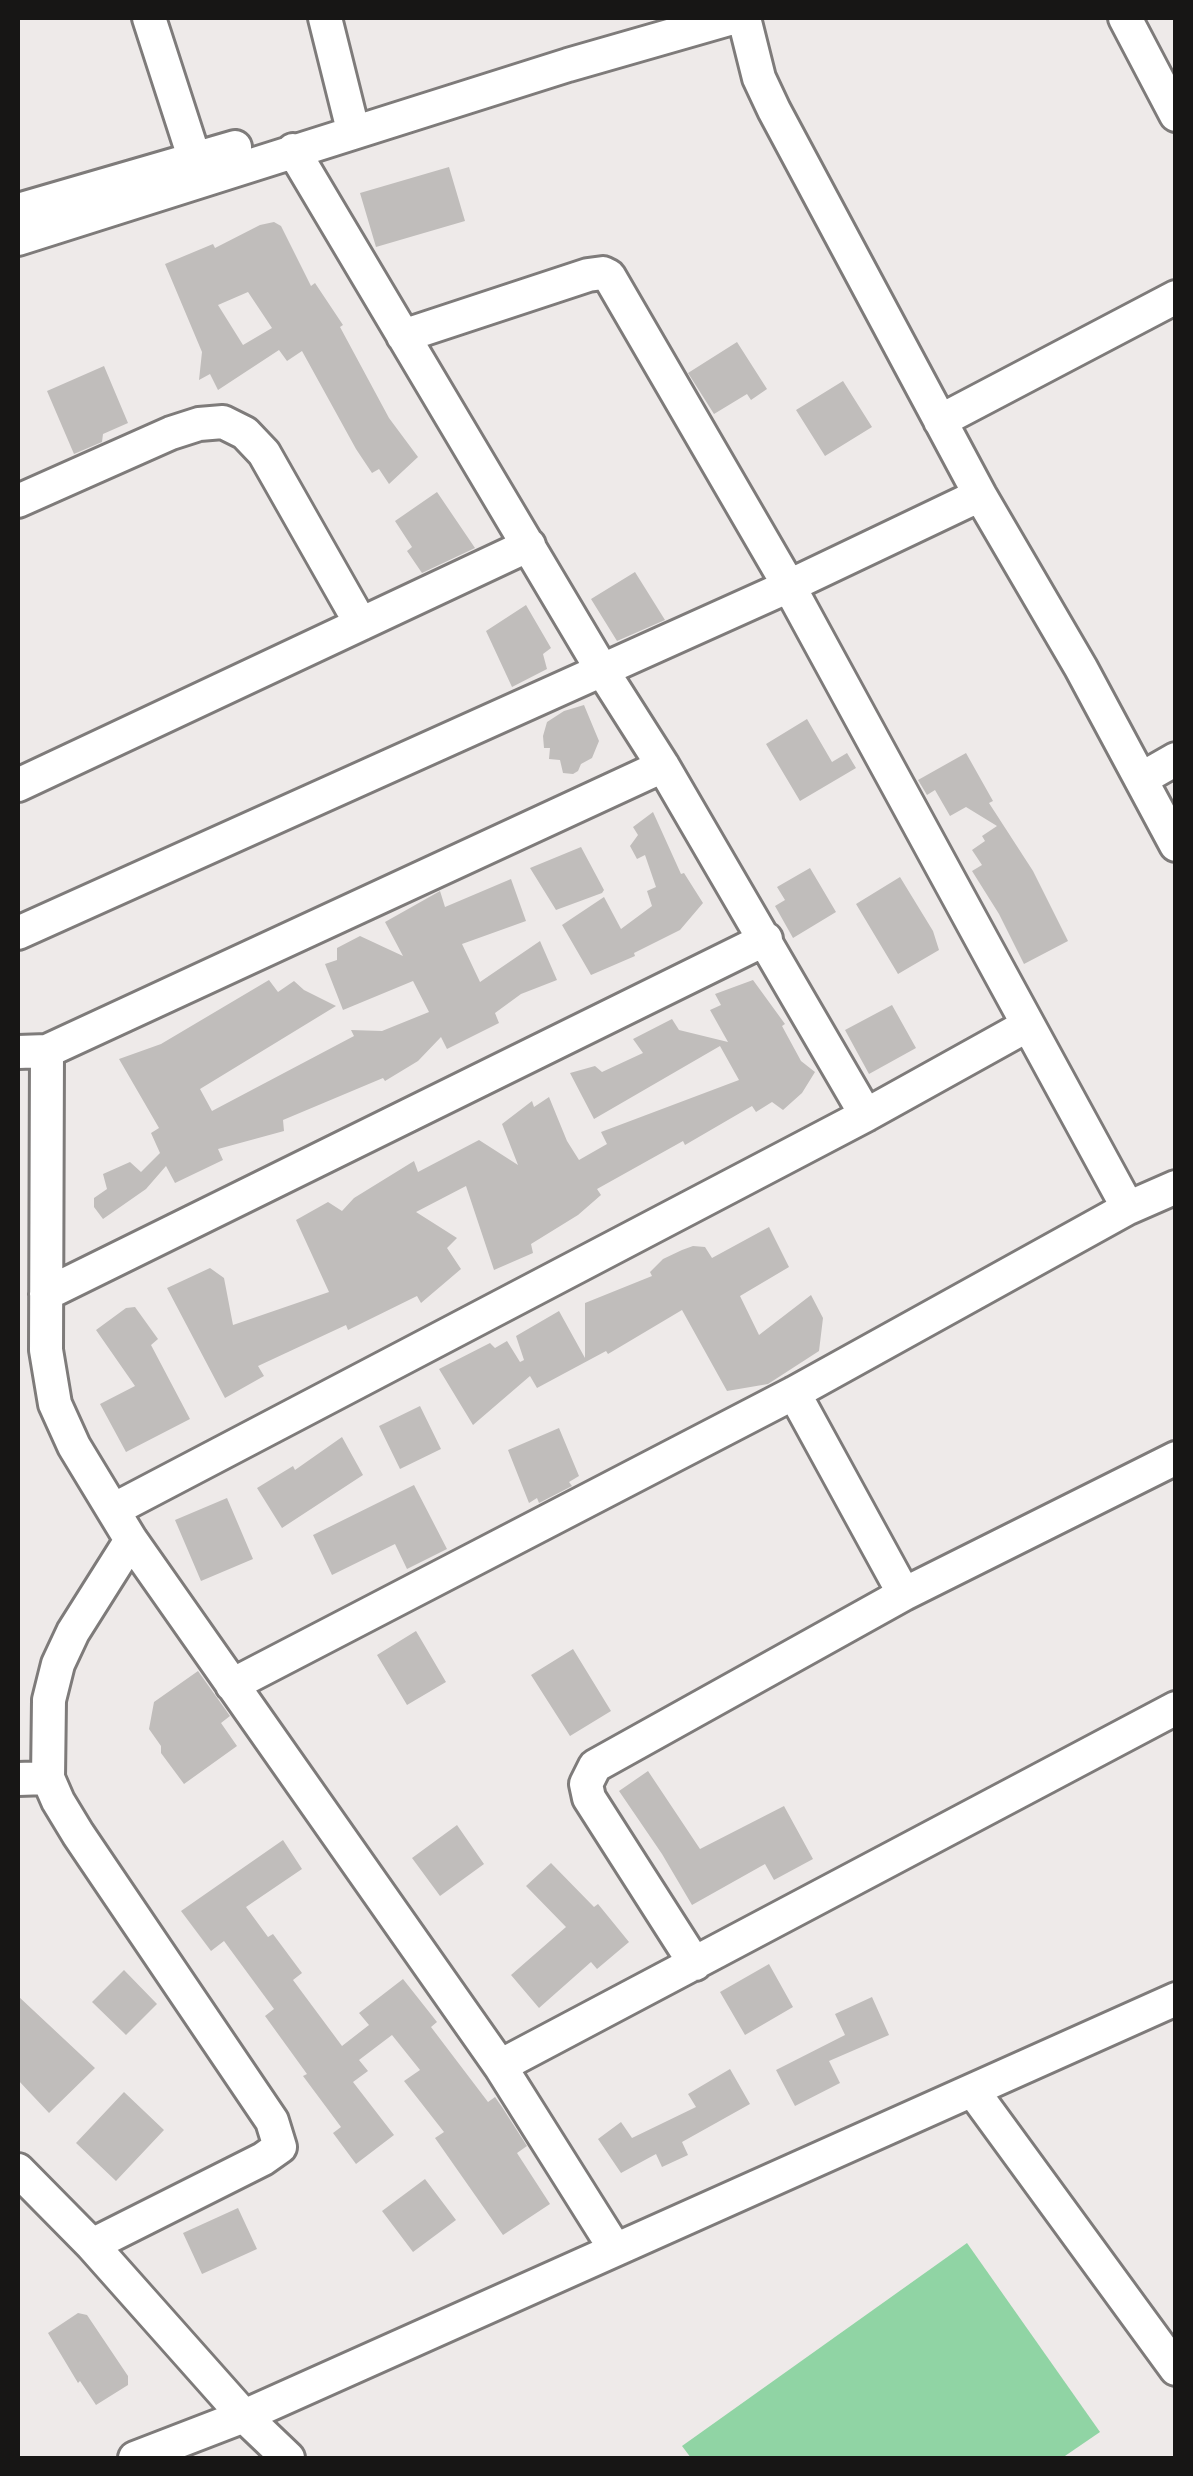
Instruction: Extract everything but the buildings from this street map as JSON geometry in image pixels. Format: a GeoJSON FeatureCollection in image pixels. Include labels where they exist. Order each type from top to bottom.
{"type":"FeatureCollection","features":[{"type":"Feature","properties":{"kind":"street"},"geometry":{"type":"LineString","coordinates":[[149,18],[194,157]]}},
{"type":"Feature","properties":{"kind":"street"},"geometry":{"type":"LineString","coordinates":[[325,18],[350,118]]}},
{"type":"Feature","properties":{"kind":"street"},"geometry":{"type":"LineString","coordinates":[[18,210],[194,157],[350,118],[680,18]]}},
{"type":"Feature","properties":{"kind":"street"},"geometry":{"type":"LineString","coordinates":[[18,239],[293,150],[732,18]]}},
{"type":"Feature","properties":{"kind":"street"},"geometry":{"type":"LineString","coordinates":[[744,18],[760,78],[774,110],[940,421],[1176,845]]}},
{"type":"Feature","properties":{"kind":"street"},"geometry":{"type":"LineString","coordinates":[[1125,18],[1176,115]]}},
{"type":"Feature","properties":{"kind":"street"},"geometry":{"type":"LineString","coordinates":[[293,150],[766,939],[866,1115]]}},
{"type":"Feature","properties":{"kind":"street"},"geometry":{"type":"LineString","coordinates":[[402,336],[588,275],[603,272],[609,276],[789,586],[1128,1208]]}},
{"type":"Feature","properties":{"kind":"street"},"geometry":{"type":"LineString","coordinates":[[940,421],[1173,306]]}},
{"type":"Feature","properties":{"kind":"street"},"geometry":{"type":"LineString","coordinates":[[18,501],[172,433],[199,424],[223,422],[245,432],[264,452],[361,624]]}},
{"type":"Feature","properties":{"kind":"street"},"geometry":{"type":"LineString","coordinates":[[18,933],[789,586],[980,494]]}},
{"type":"Feature","properties":{"kind":"street"},"geometry":{"type":"LineString","coordinates":[[18,785],[529,545]]}},
{"type":"Feature","properties":{"kind":"street"},"geometry":{"type":"LineString","coordinates":[[1141,779],[1176,759]]}},
{"type":"Feature","properties":{"kind":"street"},"geometry":{"type":"LineString","coordinates":[[615,2249],[500,2066],[131,1540],[74,1446],[55,1404],[46,1350],[32,1052],[663,766]]}},
{"type":"Feature","properties":{"kind":"street"},"geometry":{"type":"LineString","coordinates":[[46,1294],[766,939]]}},
{"type":"Feature","properties":{"kind":"street"},"geometry":{"type":"LineString","coordinates":[[113,1510],[866,1115],[1028,1025]]}},
{"type":"Feature","properties":{"kind":"street"},"geometry":{"type":"LineString","coordinates":[[232,1684],[794,1393],[1128,1208],[1176,1186]]}},
{"type":"Feature","properties":{"kind":"street"},"geometry":{"type":"LineString","coordinates":[[794,1393],[904,1594]]}},
{"type":"Feature","properties":{"kind":"street"},"geometry":{"type":"LineString","coordinates":[[694,1964],[589,1798],[588,1774],[605,1758],[904,1594],[1176,1458]]}},
{"type":"Feature","properties":{"kind":"street"},"geometry":{"type":"LineString","coordinates":[[92,2245],[280,2147],[272,2122],[78,1834],[33,1779],[58,1664],[73,1632],[131,1540]]}},
{"type":"Feature","properties":{"kind":"street"},"geometry":{"type":"LineString","coordinates":[[500,2066],[1176,1708]]}},
{"type":"Feature","properties":{"kind":"street"},"geometry":{"type":"LineString","coordinates":[[135,2458],[244,2416],[1176,1999]]}},
{"type":"Feature","properties":{"kind":"street"},"geometry":{"type":"LineString","coordinates":[[973,2091],[1174,2364]]}},
{"type":"Feature","properties":{"kind":"street"},"geometry":{"type":"LineString","coordinates":[[18,2170],[92,2245],[244,2416],[288,2458]]}},
{"type":"Feature","properties":{"kind":"green space"},"geometry":{"type":"Polygon","coordinates":[[[967,2243],[1100,2432],[1062,2458],[691,2458],[682,2446],[967,2243]]]}}]}
